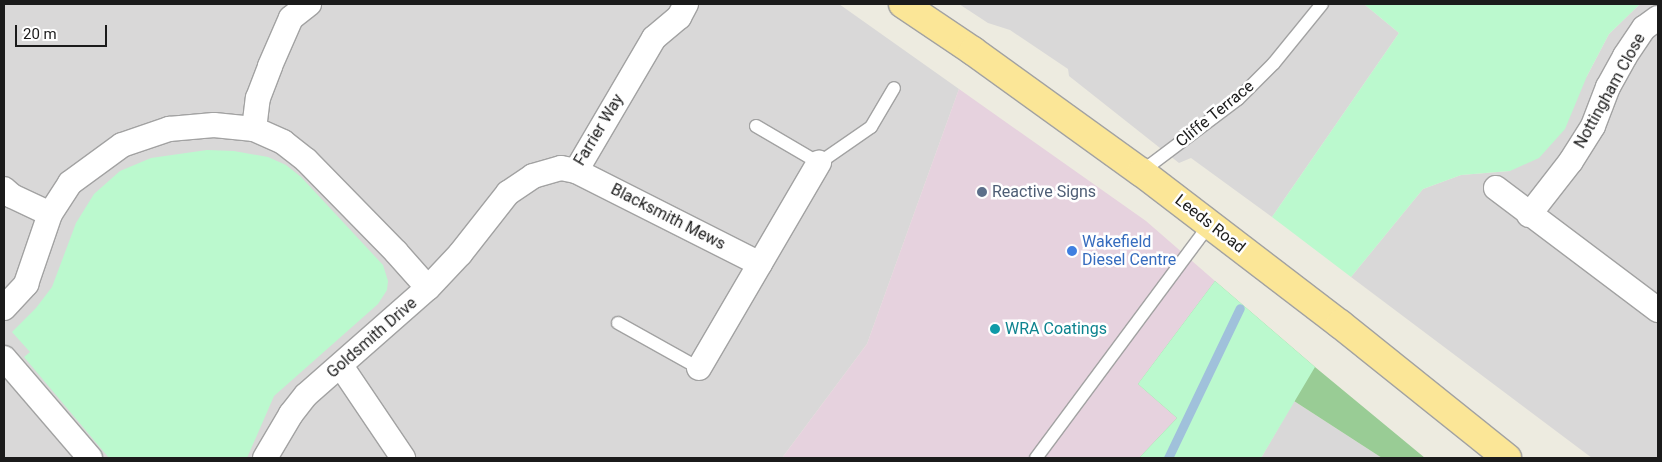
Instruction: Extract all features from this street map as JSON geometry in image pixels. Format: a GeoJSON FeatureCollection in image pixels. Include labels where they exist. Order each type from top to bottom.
{"type":"FeatureCollection","features":[{"type":"Feature","properties":{"kind":"main road","name":"Leeds Road"},"geometry":{"type":"LineString","coordinates":[[903,4],[1141,172],[1340,324],[1507,458]]}},
{"type":"Feature","properties":{"kind":"street"},"geometry":{"type":"LineString","coordinates":[[254,129],[258,98],[270,66],[292,18],[308,4]]}},
{"type":"Feature","properties":{"kind":"street","name":"Farrier Way"},"geometry":{"type":"LineString","coordinates":[[428,288],[460,254],[508,193],[533,176],[562,168],[576,171],[654,38],[679,17],[686,4]]}},
{"type":"Feature","properties":{"kind":"street","name":"Nottingham Close"},"geometry":{"type":"LineString","coordinates":[[1529,216],[1571,161],[1593,126],[1608,87],[1625,56],[1644,28],[1658,18]]}},
{"type":"Feature","properties":{"kind":"street","name":"Goldsmith Drive"},"geometry":{"type":"LineString","coordinates":[[4,308],[26,284],[50,214],[70,183],[122,145],[170,129],[214,125],[254,129],[283,142],[306,160],[396,252],[428,288],[301,401],[278,434],[266,458]]}},
{"type":"Feature","properties":{"kind":"street"},"geometry":{"type":"LineString","coordinates":[[699,368],[819,163]]}},
{"type":"Feature","properties":{"kind":"street","name":"Blacksmith Mews"},"geometry":{"type":"LineString","coordinates":[[576,171],[760,264]]}},
{"type":"Feature","properties":{"kind":"street"},"geometry":{"type":"LineString","coordinates":[[1496,188],[1529,216],[1658,310]]}},
{"type":"Feature","properties":{"kind":"street"},"geometry":{"type":"LineString","coordinates":[[4,189],[12,196],[50,214]]}},
{"type":"Feature","properties":{"kind":"street"},"geometry":{"type":"LineString","coordinates":[[4,358],[90,458]]}},
{"type":"Feature","properties":{"kind":"street"},"geometry":{"type":"LineString","coordinates":[[341,366],[403,458]]}},
{"type":"Feature","properties":{"kind":"lane","name":"Cliffe Terrace"},"geometry":{"type":"LineString","coordinates":[[1141,172],[1238,99],[1274,63],[1322,4]]}},
{"type":"Feature","properties":{"kind":"lane"},"geometry":{"type":"LineString","coordinates":[[756,126],[819,163],[871,127],[894,88]]}},
{"type":"Feature","properties":{"kind":"lane"},"geometry":{"type":"LineString","coordinates":[[1036,458],[1210,224]]}},
{"type":"Feature","properties":{"kind":"lane"},"geometry":{"type":"LineString","coordinates":[[618,324],[699,368]]}},
{"type":"Feature","properties":{"kind":"shaded area"},"geometry":{"type":"Polygon","coordinates":[[[4,4],[839,4],[959,89],[867,344],[782,458],[4,458],[4,4]]]}},
{"type":"Feature","properties":{"kind":"shaded area"},"geometry":{"type":"Polygon","coordinates":[[[959,4],[1364,4],[1399,33],[1272,217],[1191,158],[1179,163],[1069,76],[1068,69],[1010,30],[988,23],[959,4]]]}},
{"type":"Feature","properties":{"kind":"shaded area"},"geometry":{"type":"Polygon","coordinates":[[[1640,4],[1658,4],[1658,458],[1592,458],[1351,277],[1423,189],[1461,175],[1510,171],[1587,76],[1609,34],[1640,4]]]}},
{"type":"Feature","properties":{"kind":"shaded area"},"geometry":{"type":"Polygon","coordinates":[[[959,89],[1146,221],[1215,281],[1138,384],[1178,418],[1139,458],[782,458],[867,344],[959,89]]]}},
{"type":"Feature","properties":{"kind":"shaded area"},"geometry":{"type":"Polygon","coordinates":[[[1294,401],[1382,458],[1261,458],[1294,401]]]}},
{"type":"Feature","properties":{"kind":"green space"},"geometry":{"type":"Polygon","coordinates":[[[1364,4],[1640,4],[1609,34],[1587,76],[1565,129],[1539,158],[1510,171],[1461,175],[1423,189],[1351,277],[1272,217],[1399,33],[1364,4]]]}},
{"type":"Feature","properties":{"kind":"green space"},"geometry":{"type":"Polygon","coordinates":[[[207,150],[234,151],[268,157],[286,165],[301,177],[383,265],[388,281],[387,290],[378,304],[274,396],[247,458],[109,458],[24,357],[30,352],[12,332],[36,308],[52,287],[76,223],[94,194],[120,171],[151,158],[207,150]]]}},
{"type":"Feature","properties":{"kind":"green space"},"geometry":{"type":"Polygon","coordinates":[[[1215,281],[1425,458],[1382,458],[1294,401],[1139,458],[1177,418],[1138,384],[1215,281]]]}},
{"type":"Feature","properties":{"kind":"green space"},"geometry":{"type":"Polygon","coordinates":[[[1215,281],[1315,367],[1261,458],[1139,458],[1177,418],[1138,384],[1215,281]]]}},
{"type":"Feature","properties":{"kind":"waterway"},"geometry":{"type":"LineString","coordinates":[[1168,458],[1240,308]]}},
{"type":"Feature","properties":{"kind":"place","name":"Reactive Signs"},"geometry":{"type":"Point","coordinates":[982,192]}},
{"type":"Feature","properties":{"kind":"place","name":"Wakefield Diesel Centre"},"geometry":{"type":"Point","coordinates":[1072,251]}},
{"type":"Feature","properties":{"kind":"place","name":"WRA Coatings"},"geometry":{"type":"Point","coordinates":[995,329]}}]}
